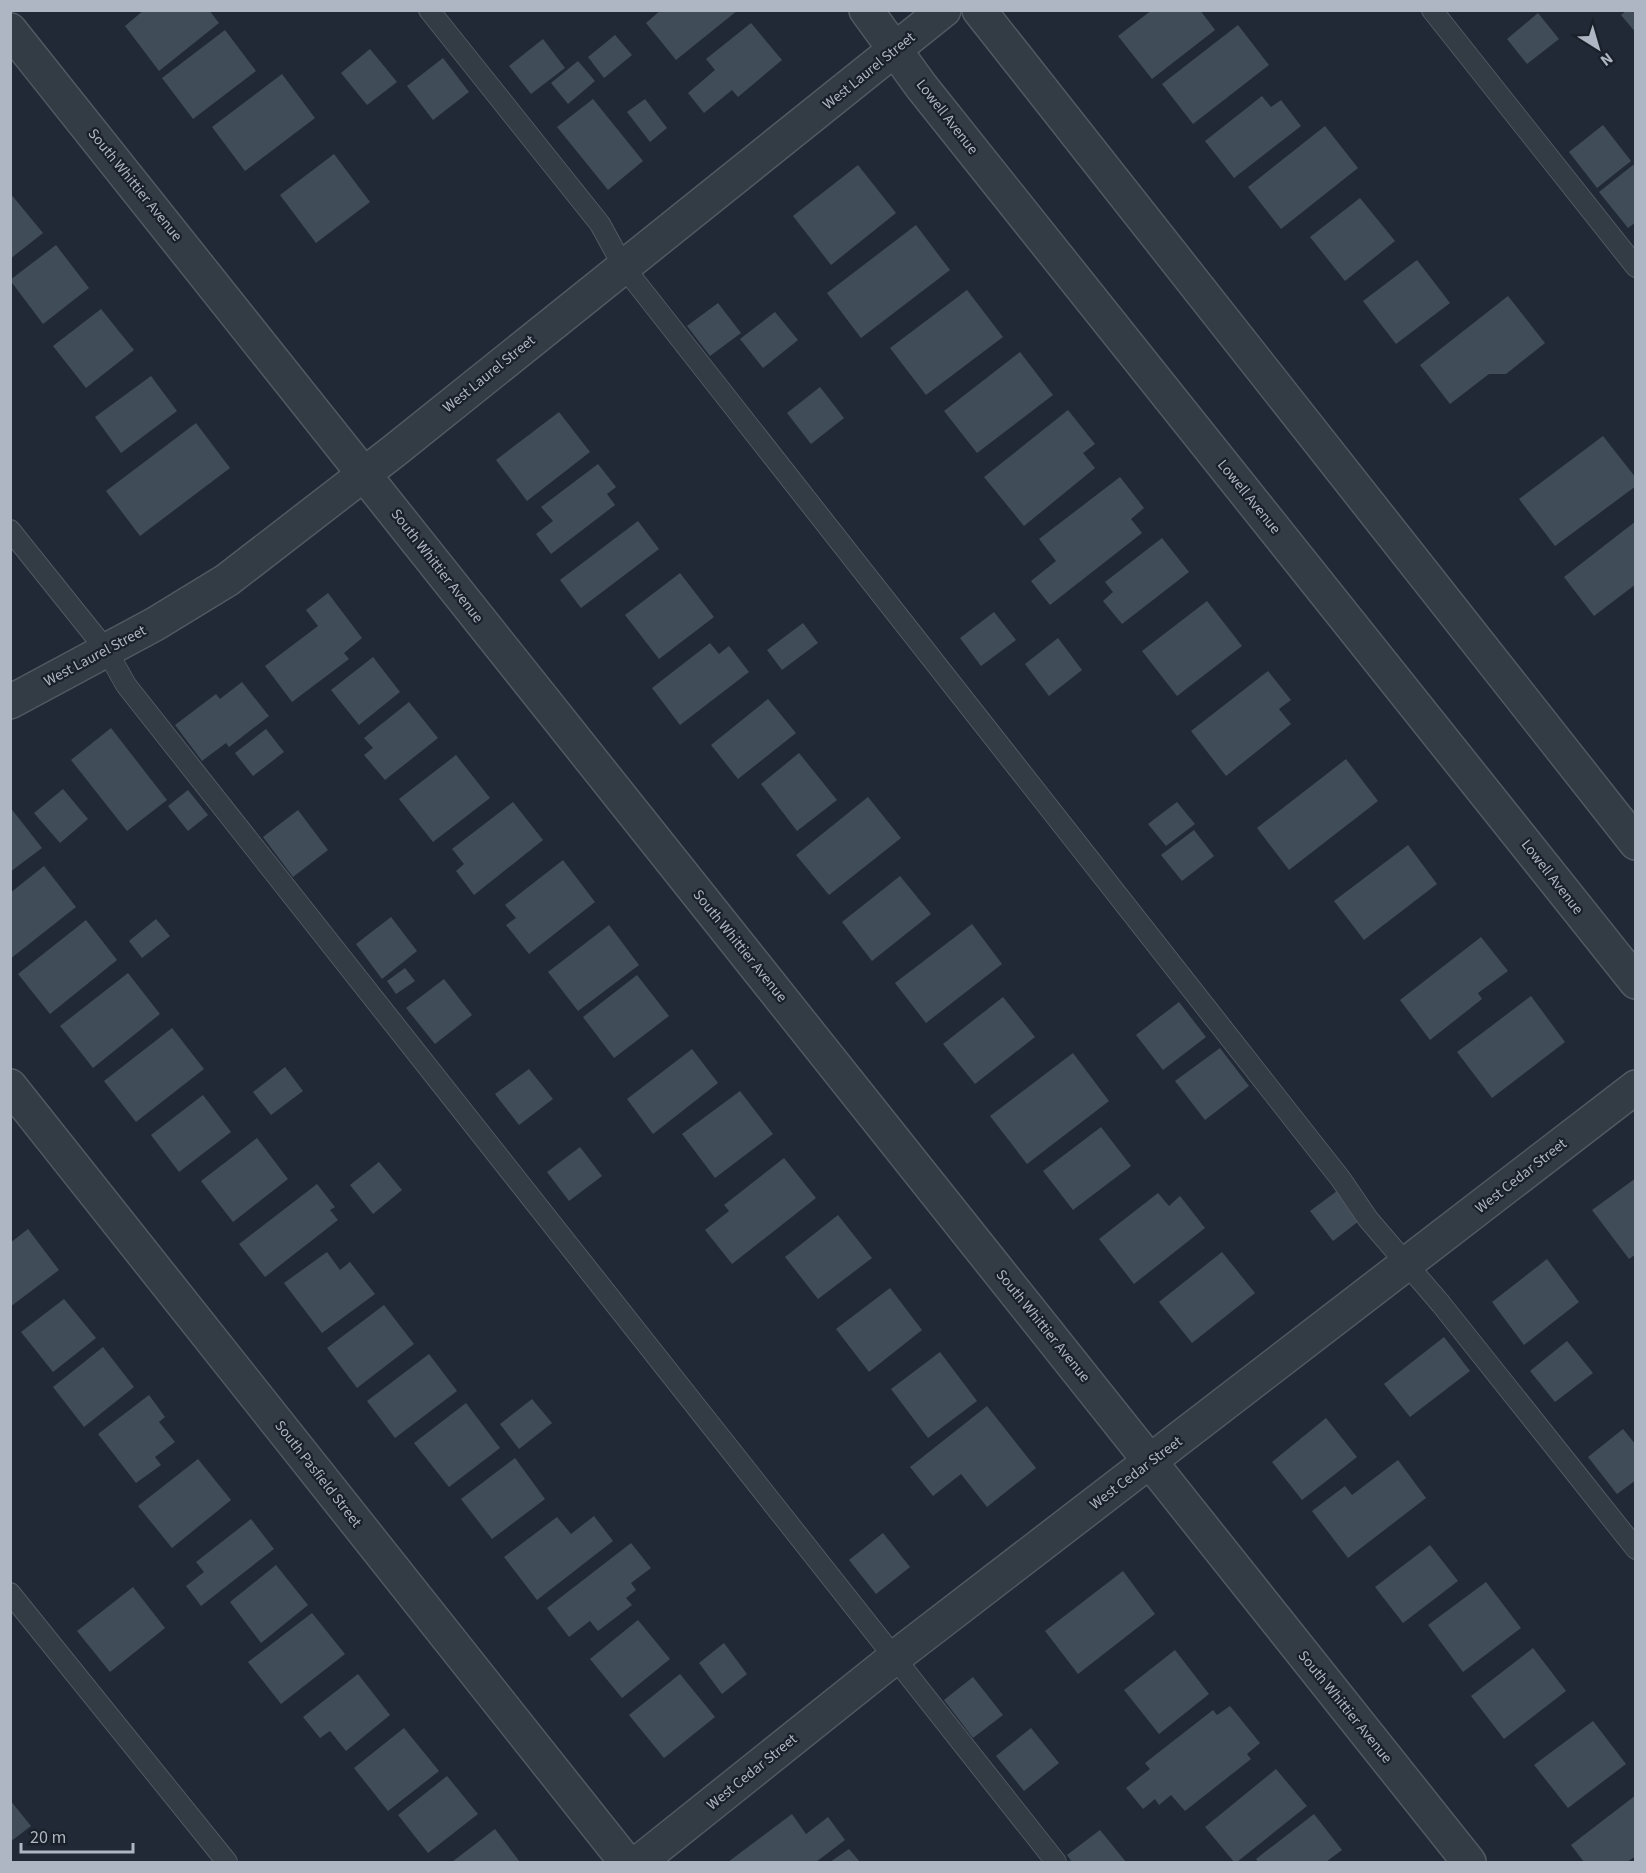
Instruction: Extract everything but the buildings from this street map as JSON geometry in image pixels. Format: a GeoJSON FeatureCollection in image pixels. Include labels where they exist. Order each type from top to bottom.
{"type":"FeatureCollection","features":[{"type":"Feature","properties":{"kind":"street","name":"Lowell Avenue"},"geometry":{"type":"LineString","coordinates":[[866,10],[936,104],[1635,982]]}},
{"type":"Feature","properties":{"kind":"street","name":"West Laurel Street"},"geometry":{"type":"LineString","coordinates":[[10,702],[107,651],[227,580],[364,474],[944,10]]}},
{"type":"Feature","properties":{"kind":"street"},"geometry":{"type":"LineString","coordinates":[[979,10],[1635,843]]}},
{"type":"Feature","properties":{"kind":"street","name":"South Whittier Avenue"},"geometry":{"type":"LineString","coordinates":[[10,30],[1469,1863]]}},
{"type":"Feature","properties":{"kind":"street","name":"South Pasfield Street"},"geometry":{"type":"LineString","coordinates":[[10,1086],[626,1863]]}},
{"type":"Feature","properties":{"kind":"street","name":"West Cedar Street"},"geometry":{"type":"LineString","coordinates":[[639,1863],[894,1658],[1635,1087]]}},
{"type":"Feature","properties":{"kind":"lane"},"geometry":{"type":"LineString","coordinates":[[429,10],[600,224],[623,266],[1318,1149],[1368,1219],[1448,1313],[1635,1549]]}},
{"type":"Feature","properties":{"kind":"lane"},"geometry":{"type":"LineString","coordinates":[[1432,10],[1635,267]]}},
{"type":"Feature","properties":{"kind":"lane"},"geometry":{"type":"LineString","coordinates":[[10,530],[107,651],[126,685],[1056,1863]]}},
{"type":"Feature","properties":{"kind":"lane"},"geometry":{"type":"LineString","coordinates":[[10,1593],[227,1863]]}}]}
